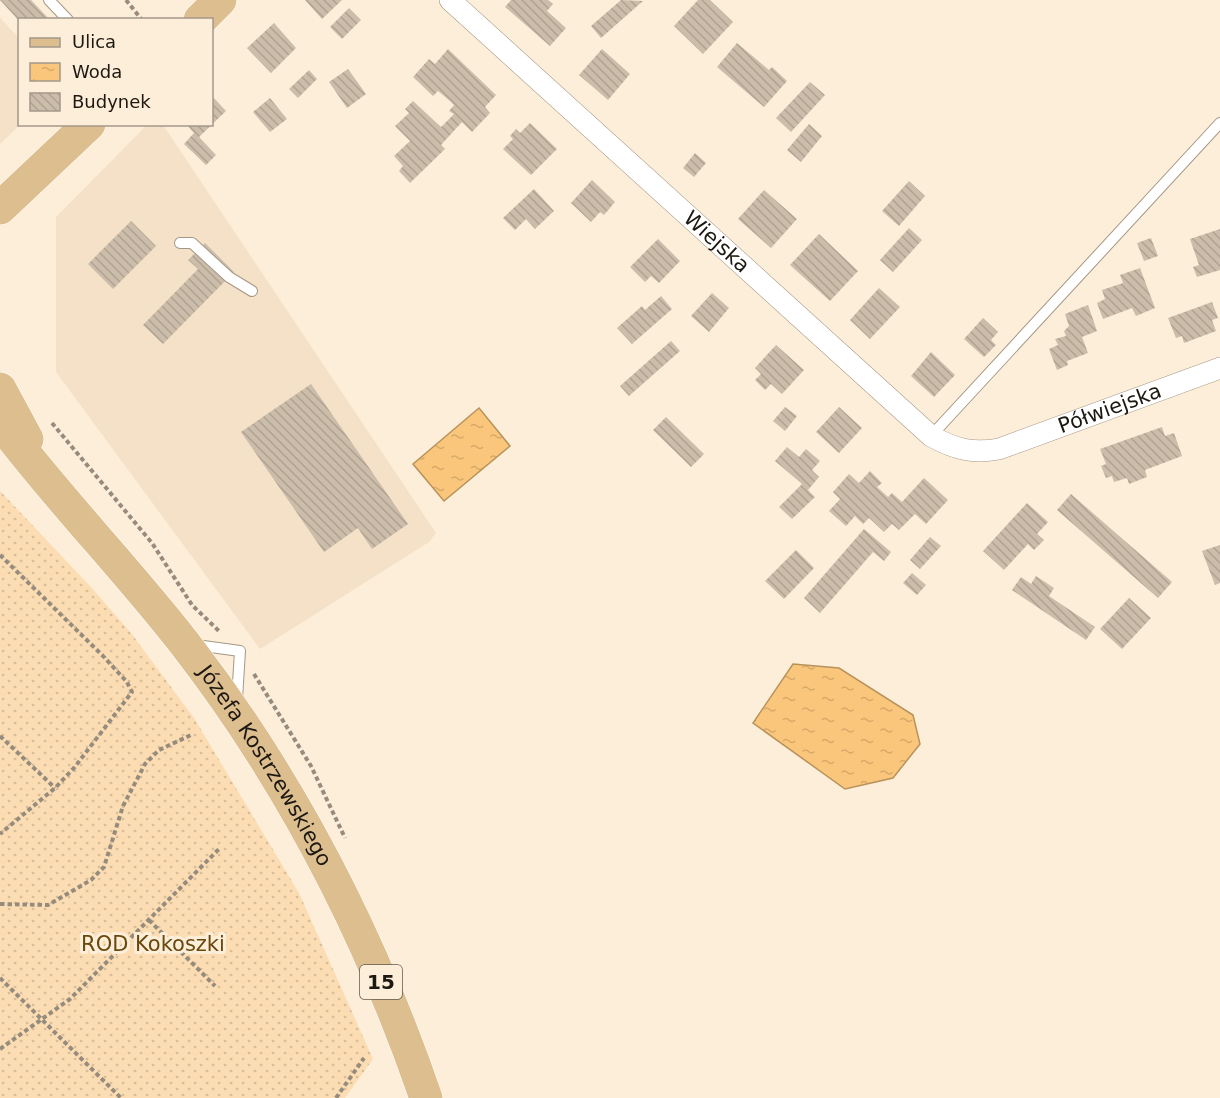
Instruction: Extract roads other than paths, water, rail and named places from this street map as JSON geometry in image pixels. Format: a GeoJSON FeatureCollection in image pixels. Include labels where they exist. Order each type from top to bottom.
{"type":"FeatureCollection","features":[{"type":"Feature","properties":{"kind":"main road"},"geometry":{"type":"LineString","coordinates":[[202,18],[220,0]]}},
{"type":"Feature","properties":{"kind":"main road"},"geometry":{"type":"LineString","coordinates":[[3,209],[87,126]]}},
{"type":"Feature","properties":{"kind":"main road","name":"15"},"geometry":{"type":"LineString","coordinates":[[0,388],[21,424],[40,474]]}},
{"type":"Feature","properties":{"kind":"main road","name":"Józefa Kostrzewskiego"},"geometry":{"type":"LineString","coordinates":[[0,422],[40,474],[184,643],[237,714],[309,829],[362,938],[399,1025],[426,1098]]}},
{"type":"Feature","properties":{"kind":"main road","name":"Józefa Kostrzewskiego"},"geometry":{"type":"LineString","coordinates":[[0,441],[40,474]]}},
{"type":"Feature","properties":{"kind":"street","name":"Wiejska"},"geometry":{"type":"LineString","coordinates":[[450,0],[931,436],[950,446],[978,453],[999,449]]}},
{"type":"Feature","properties":{"kind":"street","name":"Półwiejska"},"geometry":{"type":"LineString","coordinates":[[999,449],[1220,368]]}},
{"type":"Feature","properties":{"kind":"lane"},"geometry":{"type":"LineString","coordinates":[[49,0],[66,18]]}},
{"type":"Feature","properties":{"kind":"lane"},"geometry":{"type":"LineString","coordinates":[[931,436],[1220,123]]}},
{"type":"Feature","properties":{"kind":"lane"},"geometry":{"type":"LineString","coordinates":[[180,243],[192,243],[229,278],[252,291]]}},
{"type":"Feature","properties":{"kind":"lane"},"geometry":{"type":"LineString","coordinates":[[184,643],[240,651],[237,714]]}},
{"type":"Feature","properties":{"kind":"water"},"geometry":{"type":"Polygon","coordinates":[[[479,408],[510,446],[444,501],[413,464],[479,408]]]}},
{"type":"Feature","properties":{"kind":"water"},"geometry":{"type":"Polygon","coordinates":[[[793,664],[839,668],[913,715],[920,744],[893,778],[845,789],[753,723],[793,664]]]}},
{"type":"Feature","properties":{"kind":"park label","name":"ROD Kokoszki"},"geometry":{"type":"Point","coordinates":[153,944]}}]}
